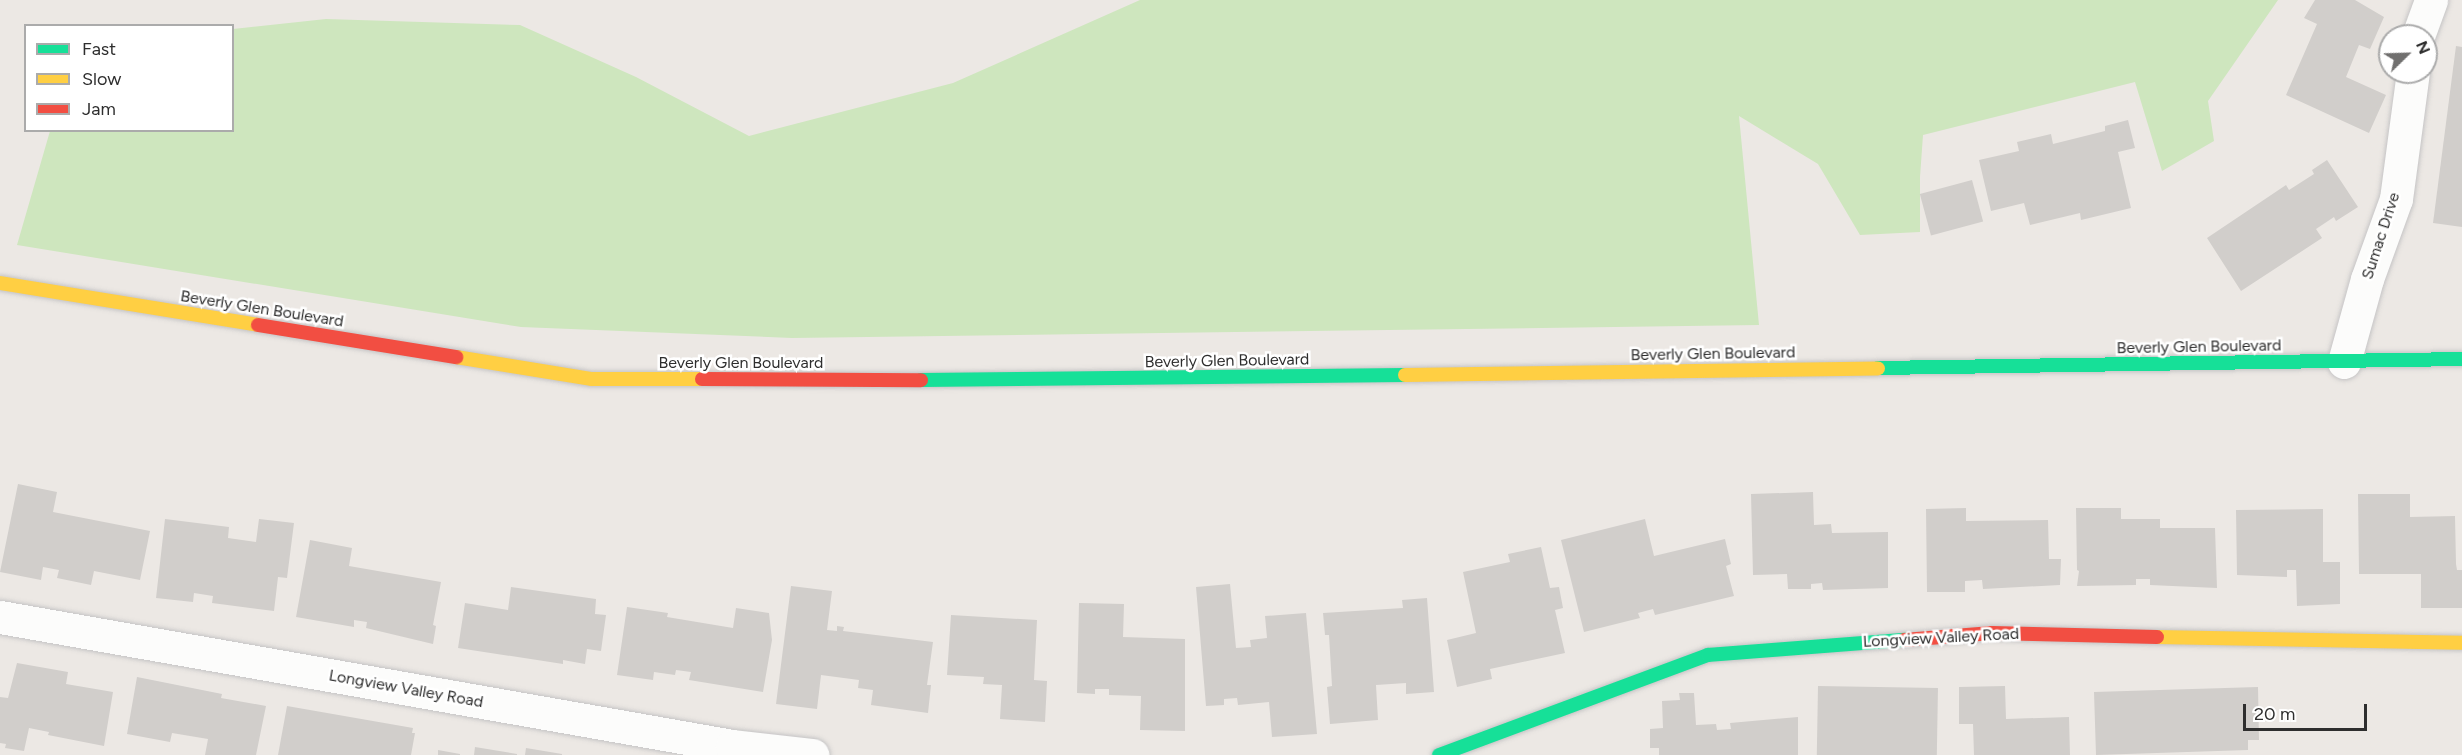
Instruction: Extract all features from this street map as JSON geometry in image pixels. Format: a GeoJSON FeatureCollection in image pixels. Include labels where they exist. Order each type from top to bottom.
{"type":"FeatureCollection","features":[{"type":"Feature","properties":{"kind":"main road","name":"Beverly Glen Boulevard"},"geometry":{"type":"LineString","coordinates":[[0,283],[592,379],[1047,380],[2462,359]]}},
{"type":"Feature","properties":{"kind":"main road","name":"Longview Valley Road"},"geometry":{"type":"LineString","coordinates":[[1439,755],[1708,655],[1992,633],[2462,643]]}},
{"type":"Feature","properties":{"kind":"street"},"geometry":{"type":"LineString","coordinates":[[2422,24],[2431,0]]}},
{"type":"Feature","properties":{"kind":"street","name":"Sumac Drive"},"geometry":{"type":"LineString","coordinates":[[2344,362],[2367,279],[2396,199],[2411,84]]}},
{"type":"Feature","properties":{"kind":"street","name":"Longview Valley Road"},"geometry":{"type":"LineString","coordinates":[[0,617],[720,744],[812,755]]}},
{"type":"Feature","properties":{"kind":"green space"},"geometry":{"type":"Polygon","coordinates":[[[1140,0],[2278,0],[2208,101],[2214,141],[2162,171],[2135,82],[1923,135],[1920,232],[1860,235],[1818,164],[1739,116],[1759,325],[792,338],[521,327],[17,245],[50,132],[234,132],[234,29],[326,19],[520,25],[636,77],[749,136],[953,83],[1140,0]]]}},
{"type":"Feature","properties":{"kind":"building"},"geometry":{"type":"Polygon","coordinates":[[[2315,0],[2355,0],[2384,17],[2381,24],[2378,24],[2378,31],[2370,49],[2359,45],[2346,77],[2386,95],[2369,133],[2286,95],[2317,24],[2304,18],[2315,0]]]}},
{"type":"Feature","properties":{"kind":"building"},"geometry":{"type":"Polygon","coordinates":[[[2456,46],[2462,47],[2462,227],[2433,223],[2456,46]]]}},
{"type":"Feature","properties":{"kind":"building"},"geometry":{"type":"Polygon","coordinates":[[[2128,120],[2135,148],[2118,152],[2131,208],[2081,220],[2080,213],[2030,225],[2024,203],[1991,211],[1979,160],[2019,151],[2017,142],[2051,134],[2053,144],[2105,131],[2105,126],[2128,120]]]}},
{"type":"Feature","properties":{"kind":"building"},"geometry":{"type":"Polygon","coordinates":[[[2327,160],[2358,207],[2336,221],[2334,217],[2316,229],[2322,238],[2241,291],[2207,238],[2286,185],[2289,190],[2314,174],[2312,170],[2327,160]]]}},
{"type":"Feature","properties":{"kind":"building"},"geometry":{"type":"Polygon","coordinates":[[[1972,180],[1983,222],[1931,236],[1920,194],[1972,180]]]}},
{"type":"Feature","properties":{"kind":"building"},"geometry":{"type":"Polygon","coordinates":[[[18,484],[57,492],[53,512],[150,531],[140,580],[94,571],[91,585],[57,578],[59,570],[43,567],[41,580],[0,572],[18,484]]]}},
{"type":"Feature","properties":{"kind":"building"},"geometry":{"type":"Polygon","coordinates":[[[1813,492],[1814,525],[1831,524],[1832,533],[1888,532],[1888,588],[1823,590],[1822,583],[1811,584],[1811,589],[1788,589],[1787,574],[1753,575],[1751,494],[1813,492]]]}},
{"type":"Feature","properties":{"kind":"building"},"geometry":{"type":"Polygon","coordinates":[[[2358,494],[2410,494],[2410,517],[2455,516],[2456,564],[2457,570],[2462,570],[2462,608],[2421,608],[2421,574],[2359,574],[2358,494]]]}},
{"type":"Feature","properties":{"kind":"building"},"geometry":{"type":"Polygon","coordinates":[[[1966,508],[1966,521],[2048,520],[2049,559],[2061,559],[2060,585],[1983,589],[1982,580],[1965,581],[1965,592],[1927,592],[1926,509],[1966,508]]]}},
{"type":"Feature","properties":{"kind":"building"},"geometry":{"type":"Polygon","coordinates":[[[2076,508],[2121,508],[2121,519],[2160,519],[2160,528],[2215,528],[2217,588],[2150,585],[2150,579],[2136,579],[2136,585],[2077,586],[2079,571],[2077,570],[2076,508]]]}},
{"type":"Feature","properties":{"kind":"building"},"geometry":{"type":"Polygon","coordinates":[[[2323,509],[2323,562],[2340,562],[2340,604],[2297,606],[2296,570],[2287,570],[2287,577],[2237,575],[2236,510],[2323,509]]]}},
{"type":"Feature","properties":{"kind":"building"},"geometry":{"type":"Polygon","coordinates":[[[165,519],[229,527],[228,538],[256,542],[259,519],[294,523],[287,578],[278,577],[274,611],[212,603],[213,596],[194,593],[193,602],[156,598],[165,519]]]}},
{"type":"Feature","properties":{"kind":"building"},"geometry":{"type":"Polygon","coordinates":[[[1645,519],[1654,556],[1725,539],[1731,564],[1726,566],[1734,596],[1655,615],[1653,609],[1638,613],[1640,618],[1584,632],[1561,540],[1645,519]]]}},
{"type":"Feature","properties":{"kind":"building"},"geometry":{"type":"Polygon","coordinates":[[[310,540],[352,548],[349,566],[441,582],[433,625],[436,626],[433,644],[366,628],[367,622],[354,620],[354,627],[296,617],[310,540]]]}},
{"type":"Feature","properties":{"kind":"building"},"geometry":{"type":"Polygon","coordinates":[[[1541,547],[1550,588],[1559,587],[1563,608],[1555,610],[1565,653],[1490,669],[1492,679],[1457,687],[1447,640],[1476,633],[1463,572],[1510,562],[1508,554],[1541,547]]]}},
{"type":"Feature","properties":{"kind":"building"},"geometry":{"type":"Polygon","coordinates":[[[1230,584],[1236,648],[1251,647],[1250,640],[1267,638],[1265,616],[1306,613],[1317,734],[1272,737],[1269,702],[1238,705],[1237,698],[1224,699],[1224,705],[1206,706],[1196,587],[1230,584]]]}},
{"type":"Feature","properties":{"kind":"building"},"geometry":{"type":"Polygon","coordinates":[[[791,586],[832,591],[827,630],[837,631],[837,626],[844,627],[843,631],[933,642],[927,685],[931,685],[928,713],[871,705],[873,690],[858,688],[859,680],[821,675],[817,709],[776,704],[791,586]]]}},
{"type":"Feature","properties":{"kind":"building"},"geometry":{"type":"Polygon","coordinates":[[[511,587],[596,599],[595,614],[606,615],[601,651],[587,649],[585,664],[563,660],[563,664],[458,648],[465,603],[508,610],[511,587]]]}},
{"type":"Feature","properties":{"kind":"building"},"geometry":{"type":"Polygon","coordinates":[[[1427,598],[1434,692],[1406,694],[1406,683],[1376,685],[1378,720],[1330,724],[1327,687],[1332,686],[1329,635],[1325,635],[1323,613],[1403,608],[1402,600],[1427,598]]]}},
{"type":"Feature","properties":{"kind":"building"},"geometry":{"type":"Polygon","coordinates":[[[1079,603],[1124,604],[1123,637],[1185,639],[1185,731],[1140,730],[1141,696],[1109,695],[1109,689],[1095,689],[1095,694],[1077,693],[1079,603]]]}},
{"type":"Feature","properties":{"kind":"building"},"geometry":{"type":"Polygon","coordinates":[[[627,607],[668,613],[667,617],[733,628],[736,608],[769,613],[772,640],[763,692],[689,680],[691,672],[676,670],[675,675],[654,672],[653,680],[617,675],[627,607]]]}},
{"type":"Feature","properties":{"kind":"building"},"geometry":{"type":"Polygon","coordinates":[[[951,615],[1037,620],[1034,680],[1047,681],[1045,722],[1000,719],[1002,685],[983,684],[984,677],[947,675],[951,615]]]}},
{"type":"Feature","properties":{"kind":"building"},"geometry":{"type":"Polygon","coordinates":[[[17,663],[68,672],[66,684],[113,692],[104,746],[48,735],[49,732],[29,728],[24,751],[5,748],[6,744],[0,743],[0,697],[8,698],[17,663]]]}},
{"type":"Feature","properties":{"kind":"building"},"geometry":{"type":"Polygon","coordinates":[[[137,677],[222,694],[221,698],[266,706],[256,755],[205,755],[208,739],[172,733],[170,742],[127,734],[137,677]]]}},
{"type":"Feature","properties":{"kind":"building"},"geometry":{"type":"Polygon","coordinates":[[[1818,686],[1938,688],[1937,755],[1817,755],[1818,686]]]}},
{"type":"Feature","properties":{"kind":"building"},"geometry":{"type":"Polygon","coordinates":[[[2005,686],[2006,719],[2069,717],[2070,755],[1974,755],[1973,724],[1959,724],[1959,687],[2005,686]]]}},
{"type":"Feature","properties":{"kind":"building"},"geometry":{"type":"Polygon","coordinates":[[[2258,687],[2259,740],[2248,740],[2248,750],[2096,755],[2094,692],[2258,687]]]}},
{"type":"Feature","properties":{"kind":"building"},"geometry":{"type":"Polygon","coordinates":[[[1679,693],[1694,693],[1696,725],[1716,724],[1717,730],[1731,729],[1730,723],[1798,717],[1798,755],[1659,755],[1659,748],[1650,748],[1650,729],[1663,728],[1662,701],[1680,700],[1679,693]]]}},
{"type":"Feature","properties":{"kind":"building"},"geometry":{"type":"Polygon","coordinates":[[[287,706],[413,728],[412,733],[415,733],[411,755],[278,755],[287,706]]]}},
{"type":"Feature","properties":{"kind":"building"},"geometry":{"type":"Polygon","coordinates":[[[475,747],[517,754],[517,755],[474,755],[475,747]]]}},
{"type":"Feature","properties":{"kind":"building"},"geometry":{"type":"Polygon","coordinates":[[[526,748],[562,754],[562,755],[525,755],[526,748]]]}},
{"type":"Feature","properties":{"kind":"building"},"geometry":{"type":"Polygon","coordinates":[[[438,750],[460,754],[460,755],[438,755],[438,750]]]}},
{"type":"Feature","properties":{"kind":"traffic: fast"},"geometry":{"type":"LineString","coordinates":[[1878,368],[2462,359]]}},
{"type":"Feature","properties":{"kind":"traffic: fast"},"geometry":{"type":"LineString","coordinates":[[921,380],[1405,375]]}},
{"type":"Feature","properties":{"kind":"traffic: fast"},"geometry":{"type":"LineString","coordinates":[[1439,755],[1708,655],[1904,640]]}},
{"type":"Feature","properties":{"kind":"traffic: slow"},"geometry":{"type":"LineString","coordinates":[[0,283],[258,325]]}},
{"type":"Feature","properties":{"kind":"traffic: slow"},"geometry":{"type":"LineString","coordinates":[[456,357],[592,379],[702,379]]}},
{"type":"Feature","properties":{"kind":"traffic: slow"},"geometry":{"type":"LineString","coordinates":[[1405,375],[1878,368]]}},
{"type":"Feature","properties":{"kind":"traffic: slow"},"geometry":{"type":"LineString","coordinates":[[2157,637],[2462,643]]}},
{"type":"Feature","properties":{"kind":"traffic: jam"},"geometry":{"type":"LineString","coordinates":[[258,325],[456,357]]}},
{"type":"Feature","properties":{"kind":"traffic: jam"},"geometry":{"type":"LineString","coordinates":[[702,379],[921,380]]}},
{"type":"Feature","properties":{"kind":"traffic: jam"},"geometry":{"type":"LineString","coordinates":[[1904,640],[1992,633],[2157,637]]}}]}
